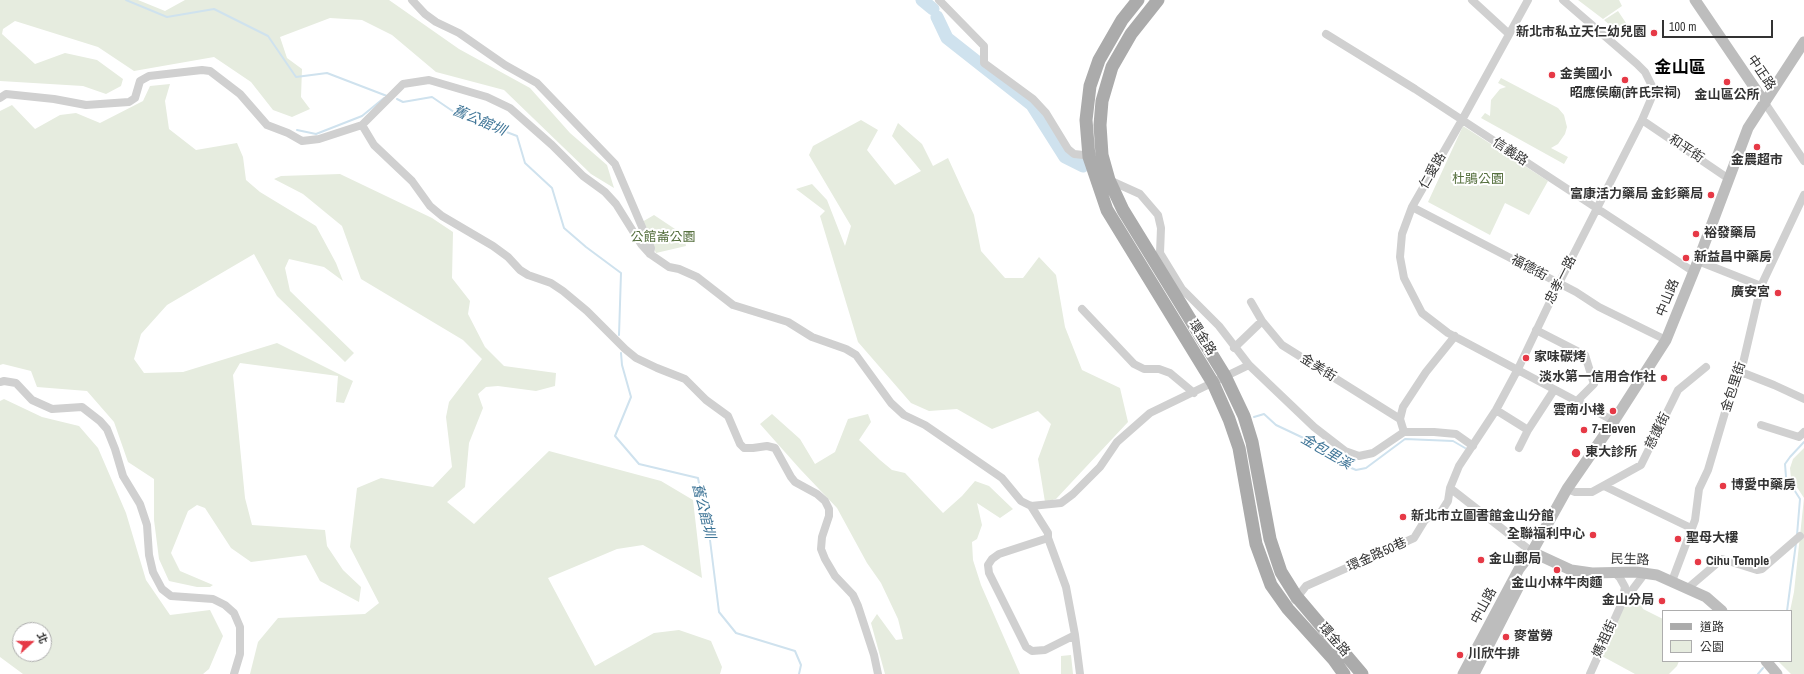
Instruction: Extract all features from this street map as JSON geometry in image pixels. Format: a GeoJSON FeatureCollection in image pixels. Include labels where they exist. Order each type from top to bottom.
{"type":"FeatureCollection","features":[{"type":"Feature","properties":{"kind":"main road","name":"環金路"},"geometry":{"type":"LineString","coordinates":[[1138,0],[1122,20],[1099,60],[1090,86],[1086,120],[1096,156],[1107,210],[1213,383],[1229,419],[1239,448],[1256,544],[1271,585],[1288,609],[1334,660],[1344,674]]}},
{"type":"Feature","properties":{"kind":"main road","name":"環金路"},"geometry":{"type":"LineString","coordinates":[[1158,0],[1131,34],[1112,67],[1102,101],[1096,156],[1123,210],[1225,376],[1244,416],[1252,442],[1270,539],[1281,572],[1297,598],[1362,674]]}},
{"type":"Feature","properties":{"kind":"street"},"geometry":{"type":"LineString","coordinates":[[412,0],[425,14],[436,22],[459,34],[505,65],[537,83],[615,164],[651,248],[650,254]]}},
{"type":"Feature","properties":{"kind":"street"},"geometry":{"type":"LineString","coordinates":[[939,0],[984,46],[984,62],[1033,99],[1046,113],[1068,149],[1074,154],[1096,156]]}},
{"type":"Feature","properties":{"kind":"street"},"geometry":{"type":"LineString","coordinates":[[1472,0],[1509,34]]}},
{"type":"Feature","properties":{"kind":"street","name":"仁愛路"},"geometry":{"type":"LineString","coordinates":[[1528,0],[1412,207],[1402,234],[1400,257],[1404,278],[1422,313],[1455,336],[1614,421]]}},
{"type":"Feature","properties":{"kind":"street","name":"忠孝一路"},"geometry":{"type":"LineString","coordinates":[[1450,488],[1459,466],[1496,410],[1518,369],[1559,283],[1642,120],[1651,99],[1652,86],[1645,72],[1563,0]]}},
{"type":"Feature","properties":{"kind":"street","name":"中正路"},"geometry":{"type":"LineString","coordinates":[[1697,1],[1804,161]]}},
{"type":"Feature","properties":{"kind":"street","name":"信義路"},"geometry":{"type":"LineString","coordinates":[[1326,34],[1415,89],[1694,272]]}},
{"type":"Feature","properties":{"kind":"street","name":"中山路"},"geometry":{"type":"LineString","coordinates":[[1463,674],[1519,569],[1532,552],[1567,489],[1614,421],[1666,340],[1694,272],[1748,128],[1804,42]]}},
{"type":"Feature","properties":{"kind":"street"},"geometry":{"type":"LineString","coordinates":[[0,98],[6,94],[54,99],[86,105],[129,102],[135,98],[140,81],[149,76],[202,70],[210,71],[240,94],[267,125],[288,133],[302,141],[319,139],[362,125],[404,84],[428,80],[487,97],[510,108],[552,145],[583,176],[605,192],[616,204],[641,244],[650,254],[669,267],[679,269],[697,277],[733,305],[788,322],[812,337],[856,355],[891,404],[904,415],[930,429],[1002,478],[1021,501],[1031,506],[1048,533],[1048,538],[1066,587],[1075,635],[1080,674]]}},
{"type":"Feature","properties":{"kind":"street","name":"和平街"},"geometry":{"type":"LineString","coordinates":[[1642,120],[1729,179]]}},
{"type":"Feature","properties":{"kind":"street"},"geometry":{"type":"LineString","coordinates":[[362,125],[374,145],[412,181],[430,206],[442,216],[493,246],[528,275],[551,283],[563,291],[587,311],[636,358],[685,379],[706,400],[728,416],[740,444],[744,448],[767,446],[775,448],[795,482],[817,494],[825,501],[829,509],[821,549],[835,576],[853,595],[874,656],[878,674]]}},
{"type":"Feature","properties":{"kind":"street"},"geometry":{"type":"LineString","coordinates":[[1109,180],[1140,194],[1158,215],[1161,228],[1160,253],[1182,289],[1219,326],[1234,348],[1249,365],[1314,427],[1345,451],[1359,456],[1373,454],[1404,432],[1456,434],[1473,446]]}},
{"type":"Feature","properties":{"kind":"street","name":"金包里街"},"geometry":{"type":"LineString","coordinates":[[1672,581],[1695,520],[1699,489],[1708,470],[1726,408],[1741,372],[1760,286],[1804,195]]}},
{"type":"Feature","properties":{"kind":"street","name":"福德街"},"geometry":{"type":"LineString","coordinates":[[1412,207],[1576,292],[1599,307],[1666,340]]}},
{"type":"Feature","properties":{"kind":"street"},"geometry":{"type":"LineString","coordinates":[[1698,261],[1760,286]]}},
{"type":"Feature","properties":{"kind":"street","name":"金美街"},"geometry":{"type":"LineString","coordinates":[[1251,302],[1262,321],[1282,345],[1400,419]]}},
{"type":"Feature","properties":{"kind":"street"},"geometry":{"type":"LineString","coordinates":[[1082,309],[1134,364],[1144,369],[1159,369],[1170,373],[1194,393]]}},
{"type":"Feature","properties":{"kind":"street"},"geometry":{"type":"LineString","coordinates":[[1234,348],[1262,321]]}},
{"type":"Feature","properties":{"kind":"street"},"geometry":{"type":"LineString","coordinates":[[1536,330],[1585,355],[1594,384],[1576,402]]}},
{"type":"Feature","properties":{"kind":"street"},"geometry":{"type":"LineString","coordinates":[[1404,432],[1400,419],[1403,407],[1426,372],[1455,336]]}},
{"type":"Feature","properties":{"kind":"street"},"geometry":{"type":"LineString","coordinates":[[1031,506],[1062,503],[1074,494],[1100,466],[1117,442],[1150,414],[1249,365]]}},
{"type":"Feature","properties":{"kind":"street","name":"慈護街"},"geometry":{"type":"LineString","coordinates":[[1567,489],[1575,492],[1592,492],[1641,465],[1678,390],[1706,367]]}},
{"type":"Feature","properties":{"kind":"street"},"geometry":{"type":"LineString","coordinates":[[1741,372],[1774,384],[1804,399]]}},
{"type":"Feature","properties":{"kind":"street"},"geometry":{"type":"LineString","coordinates":[[0,382],[4,381],[16,383],[32,400],[52,409],[82,407],[104,425],[115,449],[123,476],[140,504],[147,525],[149,555],[153,572],[162,589],[171,596],[213,599],[234,613],[240,627],[240,654],[234,674]]}},
{"type":"Feature","properties":{"kind":"street"},"geometry":{"type":"LineString","coordinates":[[1519,448],[1528,430],[1554,390]]}},
{"type":"Feature","properties":{"kind":"street"},"geometry":{"type":"LineString","coordinates":[[1496,410],[1528,430]]}},
{"type":"Feature","properties":{"kind":"street"},"geometry":{"type":"LineString","coordinates":[[1761,425],[1799,437],[1804,432]]}},
{"type":"Feature","properties":{"kind":"street"},"geometry":{"type":"LineString","coordinates":[[1604,486],[1691,528]]}},
{"type":"Feature","properties":{"kind":"street"},"geometry":{"type":"LineString","coordinates":[[1450,488],[1532,552]]}},
{"type":"Feature","properties":{"kind":"street","name":"環金路50巷"},"geometry":{"type":"LineString","coordinates":[[1288,609],[1306,586],[1414,538],[1425,520],[1432,514],[1441,512],[1448,501],[1450,488]]}},
{"type":"Feature","properties":{"kind":"street"},"geometry":{"type":"LineString","coordinates":[[1688,588],[1722,559],[1757,570],[1762,570],[1800,536]]}},
{"type":"Feature","properties":{"kind":"street"},"geometry":{"type":"LineString","coordinates":[[1048,538],[999,554],[992,559],[988,565],[989,573],[1026,648],[1032,651],[1040,651],[1075,635]]}},
{"type":"Feature","properties":{"kind":"street","name":"中山路"},"geometry":{"type":"LineString","coordinates":[[1474,674],[1526,572],[1532,552]]}},
{"type":"Feature","properties":{"kind":"street","name":"民生路"},"geometry":{"type":"LineString","coordinates":[[1532,552],[1571,570],[1592,573],[1645,573],[1657,575],[1706,597],[1721,610]]}},
{"type":"Feature","properties":{"kind":"street","name":"媽祖街"},"geometry":{"type":"LineString","coordinates":[[1590,674],[1621,605],[1625,587],[1620,578],[1614,573]]}},
{"type":"Feature","properties":{"kind":"street","name":"媽祖街"},"geometry":{"type":"LineString","coordinates":[[1621,605],[1645,573]]}},
{"type":"Feature","properties":{"kind":"street"},"geometry":{"type":"LineString","coordinates":[[1767,662],[1777,674]]}},
{"type":"Feature","properties":{"kind":"green space"},"geometry":{"type":"Polygon","coordinates":[[[0,0],[138,0],[165,11],[185,0],[389,0],[459,49],[530,88],[570,133],[607,165],[614,188],[591,174],[504,90],[436,72],[392,35],[362,20],[330,18],[280,37],[287,58],[302,69],[301,97],[310,109],[292,117],[273,110],[251,82],[214,57],[134,71],[98,47],[15,21],[3,29],[2,34],[35,64],[65,53],[97,60],[123,79],[121,86],[106,94],[83,86],[0,81],[0,0]]]}},
{"type":"Feature","properties":{"kind":"green space"},"geometry":{"type":"Polygon","coordinates":[[[1578,0],[1619,0],[1622,6],[1603,19],[1578,0]]]}},
{"type":"Feature","properties":{"kind":"green space"},"geometry":{"type":"Polygon","coordinates":[[[1618,11],[1630,29],[1621,35],[1604,20],[1618,11]]]}},
{"type":"Feature","properties":{"kind":"green space"},"geometry":{"type":"Polygon","coordinates":[[[1501,78],[1558,108],[1564,115],[1567,127],[1565,134],[1558,144],[1551,148],[1568,157],[1564,164],[1481,118],[1485,113],[1490,116],[1491,100],[1500,89],[1506,87],[1498,83],[1501,78]]]}},
{"type":"Feature","properties":{"kind":"green space"},"geometry":{"type":"Polygon","coordinates":[[[170,84],[165,101],[169,129],[196,150],[237,143],[243,157],[246,180],[260,192],[316,226],[336,263],[343,281],[324,267],[289,259],[285,268],[290,291],[354,353],[345,362],[277,296],[254,254],[167,305],[141,334],[134,359],[144,373],[183,372],[277,343],[353,381],[344,403],[336,402],[338,376],[240,363],[233,375],[245,498],[252,525],[325,530],[327,546],[343,570],[361,587],[359,602],[320,581],[306,555],[251,562],[231,548],[205,508],[197,505],[188,511],[171,553],[180,571],[213,585],[210,587],[197,587],[169,581],[159,559],[154,520],[154,479],[128,462],[114,422],[87,391],[37,387],[31,371],[3,364],[0,365],[0,111],[12,105],[35,129],[60,115],[76,113],[100,123],[143,101],[150,86],[170,84]]]}},
{"type":"Feature","properties":{"kind":"green space"},"geometry":{"type":"Polygon","coordinates":[[[861,120],[878,130],[867,150],[895,185],[921,171],[892,136],[898,123],[922,144],[933,166],[948,158],[974,215],[981,251],[1005,278],[1023,278],[1039,257],[1056,275],[1065,327],[1082,370],[1120,388],[1128,422],[1056,499],[1045,502],[1038,459],[1051,424],[1038,411],[992,429],[957,409],[929,411],[911,403],[858,342],[820,216],[825,211],[796,189],[812,184],[827,200],[845,246],[851,226],[809,155],[813,146],[861,120]]]}},
{"type":"Feature","properties":{"kind":"green space","name":"杜鵑公園"},"geometry":{"type":"Polygon","coordinates":[[[1463,126],[1548,181],[1529,215],[1505,203],[1490,235],[1428,202],[1463,126]]]}},
{"type":"Feature","properties":{"kind":"green space"},"geometry":{"type":"Polygon","coordinates":[[[340,174],[432,218],[453,232],[452,278],[470,301],[468,314],[485,347],[504,366],[556,373],[555,386],[536,391],[498,386],[486,387],[478,394],[483,408],[469,443],[465,487],[447,502],[474,524],[549,451],[661,481],[693,500],[702,578],[643,545],[617,549],[548,578],[595,666],[654,633],[679,630],[711,641],[722,667],[720,674],[250,674],[258,642],[278,618],[365,614],[379,603],[350,547],[357,488],[381,478],[433,487],[452,467],[446,417],[449,402],[482,359],[463,340],[361,279],[342,226],[303,194],[274,179],[281,176],[340,174]]]}},
{"type":"Feature","properties":{"kind":"green space","name":"公館崙公園"},"geometry":{"type":"Polygon","coordinates":[[[654,215],[684,235],[686,246],[656,253],[642,222],[654,215]]]}},
{"type":"Feature","properties":{"kind":"green space"},"geometry":{"type":"Polygon","coordinates":[[[4,399],[42,417],[79,426],[98,448],[126,513],[146,580],[170,615],[210,610],[223,636],[209,669],[203,674],[23,674],[0,657],[0,401],[4,399]]]}},
{"type":"Feature","properties":{"kind":"green space"},"geometry":{"type":"Polygon","coordinates":[[[772,414],[800,439],[815,464],[835,452],[848,419],[868,414],[871,422],[859,440],[892,470],[905,473],[943,513],[962,496],[975,481],[989,486],[1013,509],[1000,518],[977,503],[982,525],[977,539],[972,542],[973,560],[981,585],[1020,674],[885,674],[871,623],[877,614],[896,640],[903,639],[898,619],[881,583],[867,563],[837,508],[760,424],[772,414]]]}},
{"type":"Feature","properties":{"kind":"green space"},"geometry":{"type":"Polygon","coordinates":[[[1804,448],[1804,498],[1791,478],[1790,468],[1793,459],[1804,448]]]}},
{"type":"Feature","properties":{"kind":"green space"},"geometry":{"type":"Polygon","coordinates":[[[1804,498],[1804,674],[1791,674],[1779,662],[1792,662],[1792,610],[1790,610],[1794,592],[1804,498]]]}},
{"type":"Feature","properties":{"kind":"green space"},"geometry":{"type":"Polygon","coordinates":[[[1634,591],[1643,609],[1662,618],[1662,662],[1679,662],[1677,666],[1669,674],[1635,674],[1602,656],[1627,599],[1634,591]]]}},
{"type":"Feature","properties":{"kind":"green space"},"geometry":{"type":"Polygon","coordinates":[[[1071,655],[1073,674],[1061,674],[1061,656],[1071,655]]]}},
{"type":"Feature","properties":{"kind":"waterway","name":"舊公館圳"},"geometry":{"type":"LineString","coordinates":[[126,0],[167,17],[214,9],[268,36],[296,77],[327,73],[387,96]]}},
{"type":"Feature","properties":{"kind":"waterway"},"geometry":{"type":"LineString","coordinates":[[922,0],[933,9]]}},
{"type":"Feature","properties":{"kind":"waterway"},"geometry":{"type":"LineString","coordinates":[[937,17],[947,38],[1032,105],[1065,157],[1083,166]]}},
{"type":"Feature","properties":{"kind":"waterway","name":"舊公館圳"},"geometry":{"type":"LineString","coordinates":[[397,99],[403,102],[432,97],[454,112],[517,136],[525,163],[552,188],[564,228],[586,247],[621,273],[619,335]]}},
{"type":"Feature","properties":{"kind":"waterway"},"geometry":{"type":"LineString","coordinates":[[297,130],[316,134],[362,116],[384,98]]}},
{"type":"Feature","properties":{"kind":"waterway","name":"舊公館圳"},"geometry":{"type":"LineString","coordinates":[[621,353],[622,365],[631,397],[615,436],[639,464],[698,478],[710,540],[719,612],[736,633],[795,651],[801,665],[799,674]]}},
{"type":"Feature","properties":{"kind":"waterway","name":"金包里溪"},"geometry":{"type":"LineString","coordinates":[[1254,417],[1264,414],[1276,425],[1314,443],[1333,458],[1356,470],[1366,468],[1405,439],[1453,441],[1465,448]]}},
{"type":"Feature","properties":{"kind":"waterway","name":"金包里溪"},"geometry":{"type":"LineString","coordinates":[[1797,535],[1800,499],[1786,477],[1785,464],[1804,442]]}},
{"type":"Feature","properties":{"kind":"waterway","name":"金包里溪"},"geometry":{"type":"LineString","coordinates":[[1787,610],[1796,543]]}},
{"type":"Feature","properties":{"kind":"waterway","name":"金包里溪"},"geometry":{"type":"LineString","coordinates":[[1758,674],[1763,668]]}},
{"type":"Feature","properties":{"kind":"place","name":"新北市私立天仁幼兒園"},"geometry":{"type":"Point","coordinates":[1654,33]}},
{"type":"Feature","properties":{"kind":"place","name":"金美國小"},"geometry":{"type":"Point","coordinates":[1552,75]}},
{"type":"Feature","properties":{"kind":"place","name":"昭應侯廟(許氏宗祠)"},"geometry":{"type":"Point","coordinates":[1625,80]}},
{"type":"Feature","properties":{"kind":"place","name":"金山區公所"},"geometry":{"type":"Point","coordinates":[1727,82]}},
{"type":"Feature","properties":{"kind":"place","name":"金農超市"},"geometry":{"type":"Point","coordinates":[1757,147]}},
{"type":"Feature","properties":{"kind":"place","name":"富康活力藥局 金釤藥局"},"geometry":{"type":"Point","coordinates":[1711,195]}},
{"type":"Feature","properties":{"kind":"place","name":"裕發藥局"},"geometry":{"type":"Point","coordinates":[1696,234]}},
{"type":"Feature","properties":{"kind":"place","name":"新益昌中藥房"},"geometry":{"type":"Point","coordinates":[1686,258]}},
{"type":"Feature","properties":{"kind":"place","name":"廣安宮"},"geometry":{"type":"Point","coordinates":[1778,293]}},
{"type":"Feature","properties":{"kind":"place","name":"家味碳烤"},"geometry":{"type":"Point","coordinates":[1526,358]}},
{"type":"Feature","properties":{"kind":"place","name":"淡水第一信用合作社"},"geometry":{"type":"Point","coordinates":[1664,378]}},
{"type":"Feature","properties":{"kind":"place","name":"雲南小棧"},"geometry":{"type":"Point","coordinates":[1613,411]}},
{"type":"Feature","properties":{"kind":"place","name":"7-Eleven"},"geometry":{"type":"Point","coordinates":[1584,430]}},
{"type":"Feature","properties":{"kind":"place","name":"東大診所"},"geometry":{"type":"Point","coordinates":[1576,453]}},
{"type":"Feature","properties":{"kind":"place","name":"博愛中藥房"},"geometry":{"type":"Point","coordinates":[1723,486]}},
{"type":"Feature","properties":{"kind":"place","name":"新北市立圖書館金山分館"},"geometry":{"type":"Point","coordinates":[1403,517]}},
{"type":"Feature","properties":{"kind":"place","name":"全聯福利中心"},"geometry":{"type":"Point","coordinates":[1593,535]}},
{"type":"Feature","properties":{"kind":"place","name":"聖母大樓"},"geometry":{"type":"Point","coordinates":[1678,539]}},
{"type":"Feature","properties":{"kind":"place","name":"金山郵局"},"geometry":{"type":"Point","coordinates":[1481,560]}},
{"type":"Feature","properties":{"kind":"place","name":"Cihu Temple"},"geometry":{"type":"Point","coordinates":[1698,562]}},
{"type":"Feature","properties":{"kind":"place","name":"金山小林牛肉麵"},"geometry":{"type":"Point","coordinates":[1557,570]}},
{"type":"Feature","properties":{"kind":"place","name":"金山分局"},"geometry":{"type":"Point","coordinates":[1662,601]}},
{"type":"Feature","properties":{"kind":"place","name":"麥當勞"},"geometry":{"type":"Point","coordinates":[1506,637]}},
{"type":"Feature","properties":{"kind":"place","name":"川欣牛排"},"geometry":{"type":"Point","coordinates":[1460,655]}},
{"type":"Feature","properties":{"kind":"district","name":"金山區"},"geometry":{"type":"Point","coordinates":[1680,68]}}]}
